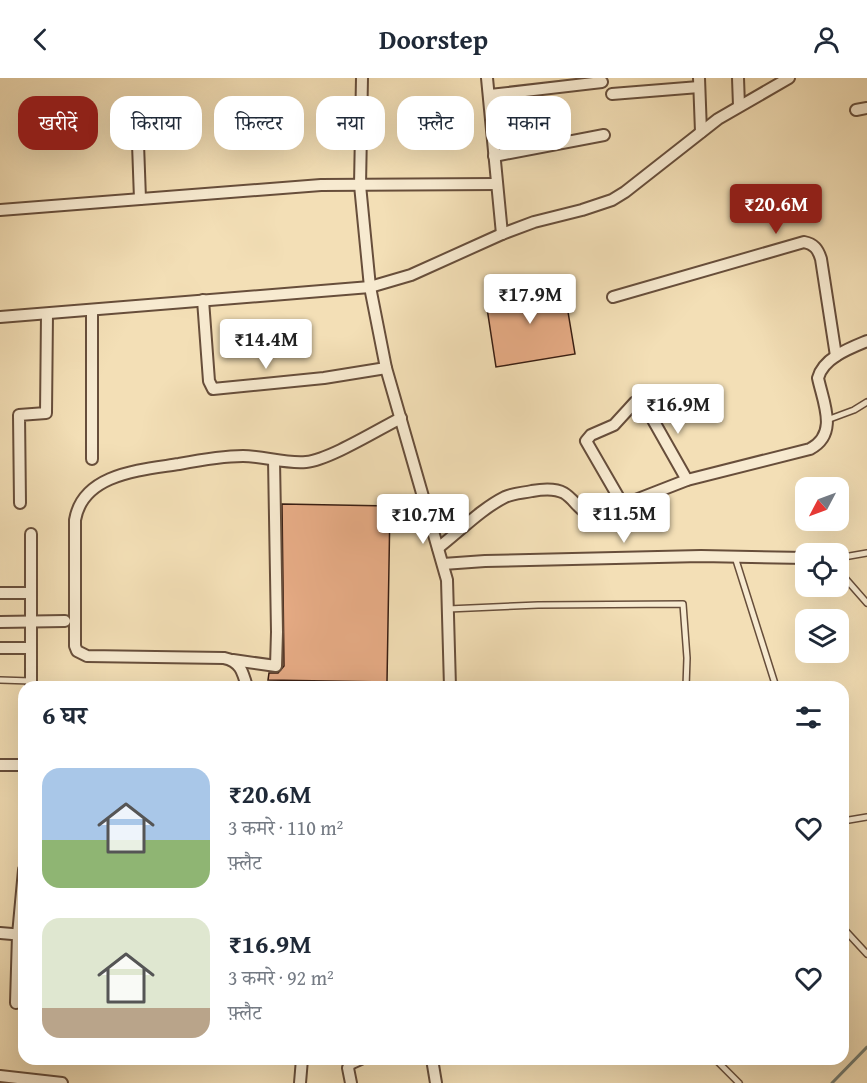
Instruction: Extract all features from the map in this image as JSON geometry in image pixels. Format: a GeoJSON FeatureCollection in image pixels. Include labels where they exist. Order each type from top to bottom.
{"type":"FeatureCollection","features":[{"type":"Feature","properties":{"kind":"street"},"geometry":{"type":"LineString","coordinates":[[362,78],[360,184],[370,287],[387,371],[447,580],[450,681]]}},
{"type":"Feature","properties":{"kind":"street"},"geometry":{"type":"LineString","coordinates":[[487,78],[502,234]]}},
{"type":"Feature","properties":{"kind":"street"},"geometry":{"type":"LineString","coordinates":[[738,78],[739,106]]}},
{"type":"Feature","properties":{"kind":"street"},"geometry":{"type":"LineString","coordinates":[[1,318],[370,287],[411,275],[534,222],[612,200],[701,132],[739,106],[789,78]]}},
{"type":"Feature","properties":{"kind":"street"},"geometry":{"type":"LineString","coordinates":[[490,95],[602,82]]}},
{"type":"Feature","properties":{"kind":"street"},"geometry":{"type":"LineString","coordinates":[[612,94],[699,82],[701,132]]}},
{"type":"Feature","properties":{"kind":"street"},"geometry":{"type":"LineString","coordinates":[[494,156],[604,135]]}},
{"type":"Feature","properties":{"kind":"street"},"geometry":{"type":"LineString","coordinates":[[138,150],[140,199]]}},
{"type":"Feature","properties":{"kind":"street"},"geometry":{"type":"LineString","coordinates":[[0,210],[321,185],[498,184]]}},
{"type":"Feature","properties":{"kind":"street"},"geometry":{"type":"LineString","coordinates":[[613,297],[804,242],[812,244],[818,250],[821,259],[834,358]]}},
{"type":"Feature","properties":{"kind":"street"},"geometry":{"type":"LineString","coordinates":[[203,300],[209,381],[213,389],[387,371]]}},
{"type":"Feature","properties":{"kind":"street"},"geometry":{"type":"LineString","coordinates":[[92,310],[92,459]]}},
{"type":"Feature","properties":{"kind":"street"},"geometry":{"type":"LineString","coordinates":[[20,503],[19,414],[46,413],[47,314]]}},
{"type":"Feature","properties":{"kind":"street"},"geometry":{"type":"LineString","coordinates":[[438,548],[489,508],[512,495],[539,490],[556,490],[569,496],[586,514],[591,516],[687,480],[810,448],[821,441],[825,435],[827,412],[818,378],[822,368],[834,358],[867,341]]}},
{"type":"Feature","properties":{"kind":"street"},"geometry":{"type":"LineString","coordinates":[[622,505],[586,441],[591,435],[614,425],[635,402],[640,401],[644,404],[687,480]]}},
{"type":"Feature","properties":{"kind":"street"},"geometry":{"type":"LineString","coordinates":[[274,460],[276,666],[224,658],[87,656],[77,651],[75,646],[75,543],[77,509],[96,488],[124,472],[228,457],[253,456],[306,462],[316,460],[401,418]]}},
{"type":"Feature","properties":{"kind":"street"},"geometry":{"type":"LineString","coordinates":[[31,534],[31,681]]}},
{"type":"Feature","properties":{"kind":"street"},"geometry":{"type":"LineString","coordinates":[[443,564],[519,560],[735,556],[795,558]]}},
{"type":"Feature","properties":{"kind":"street"},"geometry":{"type":"LineString","coordinates":[[0,593],[31,593]]}},
{"type":"Feature","properties":{"kind":"street"},"geometry":{"type":"LineString","coordinates":[[0,622],[65,621]]}},
{"type":"Feature","properties":{"kind":"street"},"geometry":{"type":"LineString","coordinates":[[0,648],[31,648]]}},
{"type":"Feature","properties":{"kind":"street"},"geometry":{"type":"LineString","coordinates":[[232,660],[243,672],[245,681]]}},
{"type":"Feature","properties":{"kind":"street"},"geometry":{"type":"LineString","coordinates":[[0,765],[18,765]]}},
{"type":"Feature","properties":{"kind":"street"},"geometry":{"type":"LineString","coordinates":[[0,933],[18,935]]}},
{"type":"Feature","properties":{"kind":"street"},"geometry":{"type":"LineString","coordinates":[[16,1003],[18,976]]}},
{"type":"Feature","properties":{"kind":"street"},"geometry":{"type":"LineString","coordinates":[[300,1083],[302,1065]]}},
{"type":"Feature","properties":{"kind":"street"},"geometry":{"type":"LineString","coordinates":[[350,1065],[351,1083]]}},
{"type":"Feature","properties":{"kind":"street"},"geometry":{"type":"LineString","coordinates":[[433,1065],[436,1083]]}},
{"type":"Feature","properties":{"kind":"street"},"geometry":{"type":"LineString","coordinates":[[0,1076],[20,1081],[62,1083]]}},
{"type":"Feature","properties":{"kind":"lane"},"geometry":{"type":"LineString","coordinates":[[827,420],[854,410],[867,402]]}},
{"type":"Feature","properties":{"kind":"lane"},"geometry":{"type":"LineString","coordinates":[[849,556],[867,553]]}},
{"type":"Feature","properties":{"kind":"lane"},"geometry":{"type":"LineString","coordinates":[[735,556],[774,681]]}},
{"type":"Feature","properties":{"kind":"lane"},"geometry":{"type":"LineString","coordinates":[[849,583],[867,603]]}},
{"type":"Feature","properties":{"kind":"lane"},"geometry":{"type":"LineString","coordinates":[[448,609],[538,605],[683,604],[686,681]]}},
{"type":"Feature","properties":{"kind":"lane"},"geometry":{"type":"LineString","coordinates":[[0,680],[18,682]]}},
{"type":"Feature","properties":{"kind":"lane"},"geometry":{"type":"LineString","coordinates":[[849,820],[867,817]]}},
{"type":"Feature","properties":{"kind":"lane"},"geometry":{"type":"LineString","coordinates":[[849,934],[867,954]]}},
{"type":"Feature","properties":{"kind":"lane"},"geometry":{"type":"LineString","coordinates":[[721,1065],[740,1083]]}},
{"type":"Feature","properties":{"kind":"building"},"geometry":{"type":"Polygon","coordinates":[[[563,282],[575,354],[496,367],[485,295],[563,282]]]}},
{"type":"Feature","properties":{"kind":"building"},"geometry":{"type":"Polygon","coordinates":[[[282,504],[390,506],[387,681],[268,680],[269,673],[278,673],[284,666],[282,504]]]}},
{"type":"Feature","properties":{"kind":"waterway"},"geometry":{"type":"LineString","coordinates":[[832,1083],[867,1047]]}}]}
